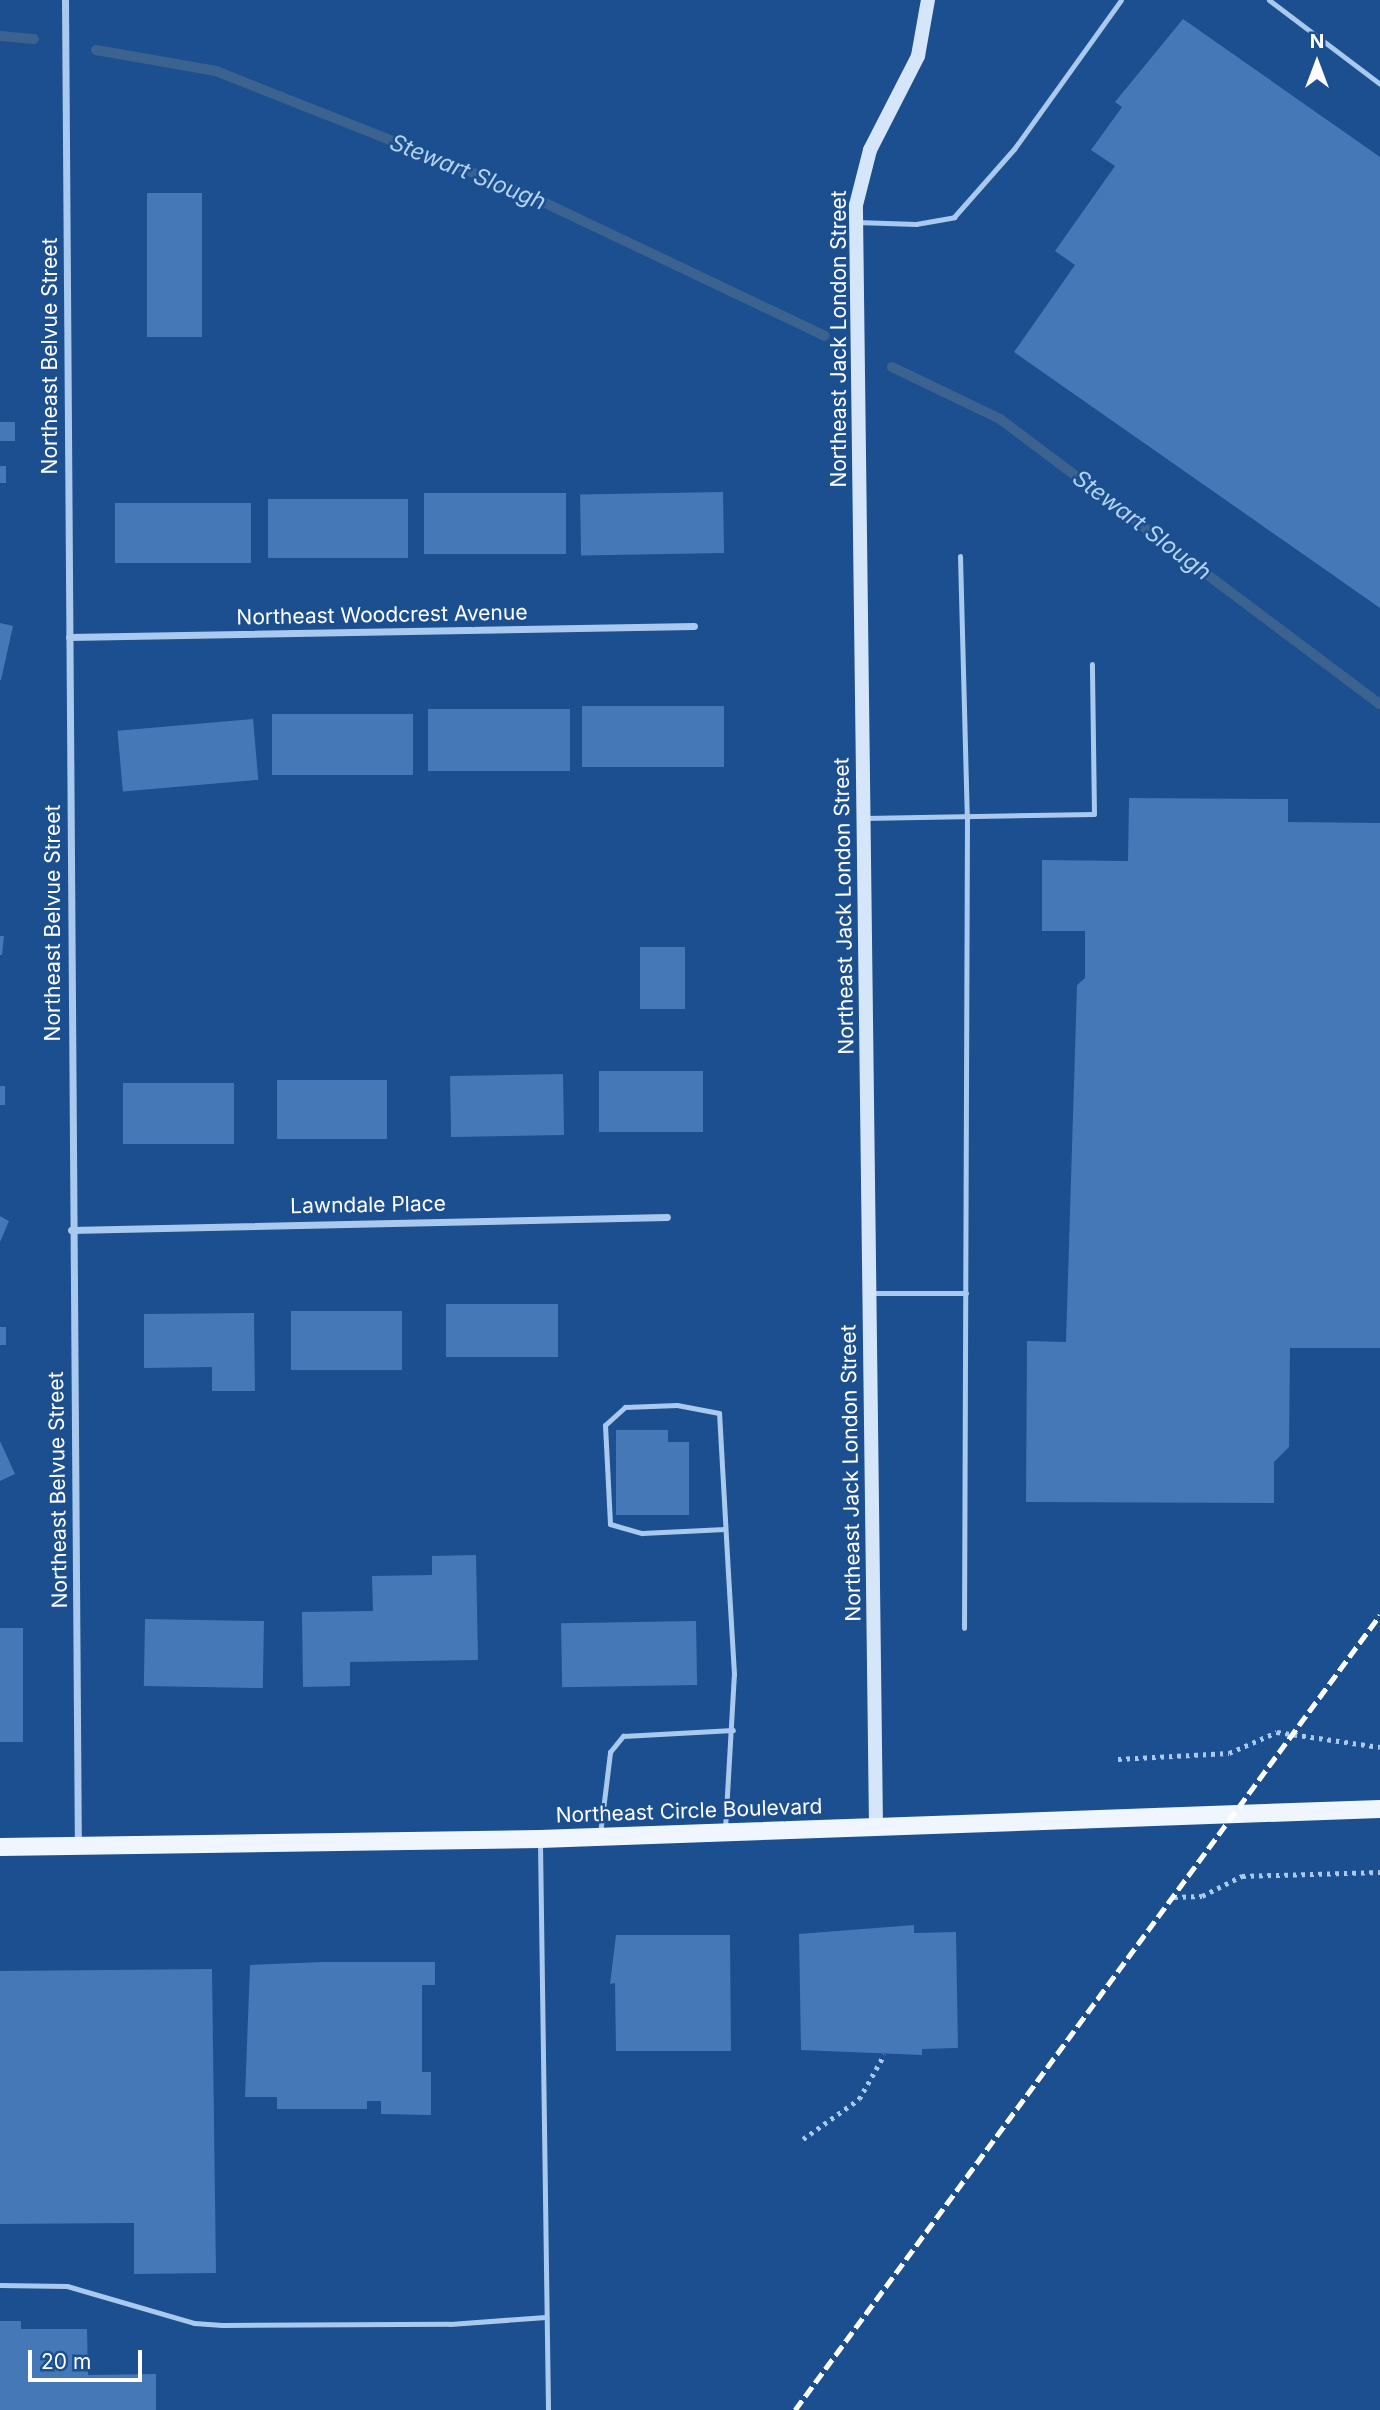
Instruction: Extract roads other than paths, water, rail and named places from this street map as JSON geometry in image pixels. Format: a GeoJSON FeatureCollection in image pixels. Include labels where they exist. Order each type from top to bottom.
{"type":"FeatureCollection","features":[{"type":"Feature","properties":{"kind":"main road","name":"Northeast Circle Boulevard"},"geometry":{"type":"LineString","coordinates":[[0,1847],[540,1839],[1380,1809]]}},
{"type":"Feature","properties":{"kind":"street","name":"Northeast Belvue Street"},"geometry":{"type":"LineString","coordinates":[[65,0],[71,1230],[78,1846]]}},
{"type":"Feature","properties":{"kind":"street","name":"Northeast Jack London Street"},"geometry":{"type":"LineString","coordinates":[[876,1827],[856,222],[861,177],[918,56],[928,0]]}},
{"type":"Feature","properties":{"kind":"street","name":"Northeast Woodcrest Avenue"},"geometry":{"type":"LineString","coordinates":[[69,637],[694,626]]}},
{"type":"Feature","properties":{"kind":"street","name":"Lawndale Place"},"geometry":{"type":"LineString","coordinates":[[71,1230],[667,1217]]}},
{"type":"Feature","properties":{"kind":"lane"},"geometry":{"type":"LineString","coordinates":[[856,222],[916,224],[954,217],[1014,149],[1121,0]]}},
{"type":"Feature","properties":{"kind":"lane"},"geometry":{"type":"LineString","coordinates":[[1270,0],[1380,84]]}},
{"type":"Feature","properties":{"kind":"lane"},"geometry":{"type":"LineString","coordinates":[[960,556],[967,816],[964,1628]]}},
{"type":"Feature","properties":{"kind":"lane"},"geometry":{"type":"LineString","coordinates":[[864,818],[1094,814],[1092,664]]}},
{"type":"Feature","properties":{"kind":"lane"},"geometry":{"type":"LineString","coordinates":[[870,1293],[966,1293]]}},
{"type":"Feature","properties":{"kind":"lane"},"geometry":{"type":"LineString","coordinates":[[725,1832],[733,1730],[726,1529],[719,1413],[677,1405],[625,1407],[605,1425],[610,1524],[642,1533],[726,1529]]}},
{"type":"Feature","properties":{"kind":"lane"},"geometry":{"type":"LineString","coordinates":[[600,1837],[610,1752],[623,1736],[733,1730]]}},
{"type":"Feature","properties":{"kind":"lane"},"geometry":{"type":"LineString","coordinates":[[540,1839],[548,2410]]}},
{"type":"Feature","properties":{"kind":"lane"},"geometry":{"type":"LineString","coordinates":[[0,2285],[67,2286],[194,2323],[222,2325],[450,2324],[546,2317]]}},
{"type":"Feature","properties":{"kind":"waterway","name":"Stewart Slough"},"geometry":{"type":"LineString","coordinates":[[0,36],[34,39]]}},
{"type":"Feature","properties":{"kind":"waterway","name":"Stewart Slough"},"geometry":{"type":"LineString","coordinates":[[96,50],[216,71],[522,192],[825,336]]}},
{"type":"Feature","properties":{"kind":"waterway","name":"Stewart Slough"},"geometry":{"type":"LineString","coordinates":[[892,367],[1000,419],[1380,704]]}},
{"type":"Feature","properties":{"kind":"railway"},"geometry":{"type":"LineString","coordinates":[[795,2410],[1380,1615]]}}]}
